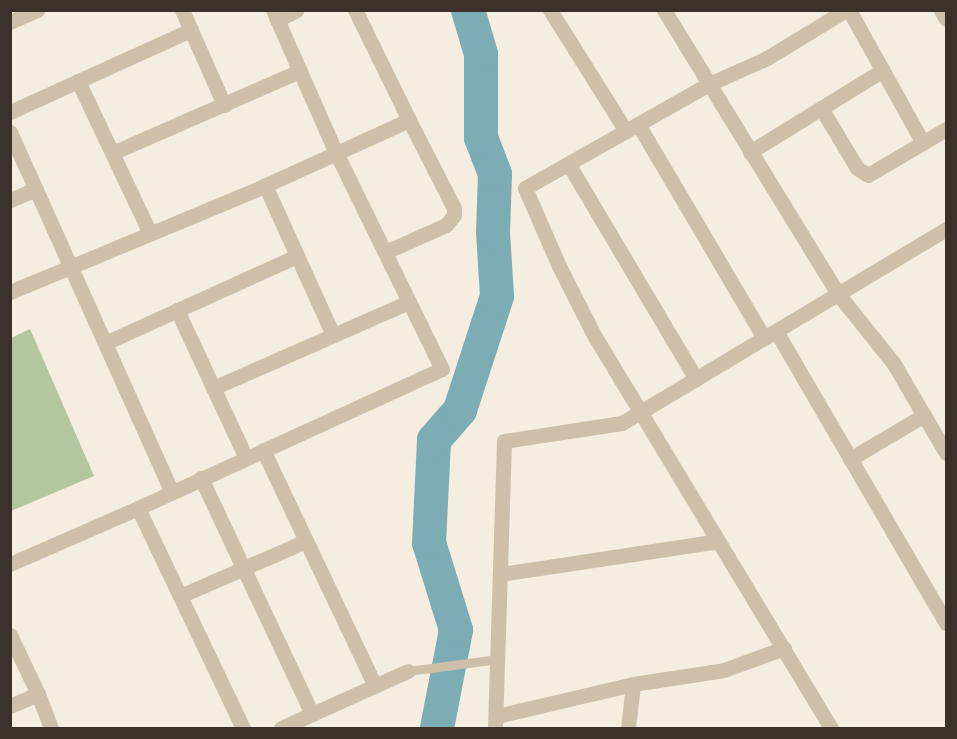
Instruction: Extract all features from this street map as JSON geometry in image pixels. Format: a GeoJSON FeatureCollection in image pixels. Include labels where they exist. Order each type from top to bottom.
{"type":"FeatureCollection","features":[{"type":"Feature","properties":{"kind":"street"},"geometry":{"type":"LineString","coordinates":[[10,22],[37,10]]}},
{"type":"Feature","properties":{"kind":"street"},"geometry":{"type":"LineString","coordinates":[[182,10],[224,105]]}},
{"type":"Feature","properties":{"kind":"street"},"geometry":{"type":"LineString","coordinates":[[10,564],[442,369],[336,153],[275,15],[297,10]]}},
{"type":"Feature","properties":{"kind":"street"},"geometry":{"type":"LineString","coordinates":[[355,10],[454,208],[454,215],[446,225],[385,252]]}},
{"type":"Feature","properties":{"kind":"street"},"geometry":{"type":"LineString","coordinates":[[550,10],[770,335],[850,459],[946,623]]}},
{"type":"Feature","properties":{"kind":"street"},"geometry":{"type":"LineString","coordinates":[[664,10],[838,294],[894,364],[946,453]]}},
{"type":"Feature","properties":{"kind":"street"},"geometry":{"type":"LineString","coordinates":[[831,729],[784,648],[639,413],[590,327],[525,188],[709,84],[767,58],[848,10],[923,143]]}},
{"type":"Feature","properties":{"kind":"street"},"geometry":{"type":"LineString","coordinates":[[941,10],[946,19]]}},
{"type":"Feature","properties":{"kind":"street"},"geometry":{"type":"LineString","coordinates":[[10,112],[190,30]]}},
{"type":"Feature","properties":{"kind":"street"},"geometry":{"type":"LineString","coordinates":[[750,152],[883,70]]}},
{"type":"Feature","properties":{"kind":"street"},"geometry":{"type":"LineString","coordinates":[[112,153],[300,71]]}},
{"type":"Feature","properties":{"kind":"street"},"geometry":{"type":"LineString","coordinates":[[78,81],[150,233]]}},
{"type":"Feature","properties":{"kind":"street"},"geometry":{"type":"LineString","coordinates":[[821,108],[857,168],[868,175],[946,129]]}},
{"type":"Feature","properties":{"kind":"street"},"geometry":{"type":"LineString","coordinates":[[10,292],[265,185],[409,120]]}},
{"type":"Feature","properties":{"kind":"street"},"geometry":{"type":"LineString","coordinates":[[10,132],[172,492]]}},
{"type":"Feature","properties":{"kind":"street"},"geometry":{"type":"LineString","coordinates":[[569,165],[696,379]]}},
{"type":"Feature","properties":{"kind":"street"},"geometry":{"type":"LineString","coordinates":[[265,185],[333,335]]}},
{"type":"Feature","properties":{"kind":"street"},"geometry":{"type":"LineString","coordinates":[[10,200],[36,189]]}},
{"type":"Feature","properties":{"kind":"street"},"geometry":{"type":"LineString","coordinates":[[784,648],[724,670],[633,684],[496,722],[504,441],[622,423],[946,229]]}},
{"type":"Feature","properties":{"kind":"street"},"geometry":{"type":"LineString","coordinates":[[105,343],[297,256]]}},
{"type":"Feature","properties":{"kind":"street"},"geometry":{"type":"LineString","coordinates":[[213,388],[409,302]]}},
{"type":"Feature","properties":{"kind":"street"},"geometry":{"type":"LineString","coordinates":[[177,310],[246,458]]}},
{"type":"Feature","properties":{"kind":"street"},"geometry":{"type":"LineString","coordinates":[[850,459],[924,415]]}},
{"type":"Feature","properties":{"kind":"street"},"geometry":{"type":"LineString","coordinates":[[263,450],[375,686]]}},
{"type":"Feature","properties":{"kind":"street"},"geometry":{"type":"LineString","coordinates":[[201,478],[312,714]]}},
{"type":"Feature","properties":{"kind":"street"},"geometry":{"type":"LineString","coordinates":[[138,508],[243,729]]}},
{"type":"Feature","properties":{"kind":"street"},"geometry":{"type":"LineString","coordinates":[[180,596],[306,541]]}},
{"type":"Feature","properties":{"kind":"street"},"geometry":{"type":"LineString","coordinates":[[501,574],[718,541]]}},
{"type":"Feature","properties":{"kind":"street"},"geometry":{"type":"LineString","coordinates":[[10,635],[38,694],[51,729]]}},
{"type":"Feature","properties":{"kind":"street"},"geometry":{"type":"LineString","coordinates":[[281,729],[408,671]]}},
{"type":"Feature","properties":{"kind":"street"},"geometry":{"type":"LineString","coordinates":[[628,729],[633,684]]}},
{"type":"Feature","properties":{"kind":"street"},"geometry":{"type":"LineString","coordinates":[[10,706],[38,694]]}},
{"type":"Feature","properties":{"kind":"lane"},"geometry":{"type":"LineString","coordinates":[[408,671],[498,658]]}},
{"type":"Feature","properties":{"kind":"green space"},"geometry":{"type":"Polygon","coordinates":[[[30,329],[94,476],[11,511],[11,338],[30,329]]]}},
{"type":"Feature","properties":{"kind":"waterway"},"geometry":{"type":"LineString","coordinates":[[437,728],[456,630],[429,543],[434,440],[460,410],[497,296],[493,232],[495,174],[481,138],[481,54],[468,10]]}}]}
